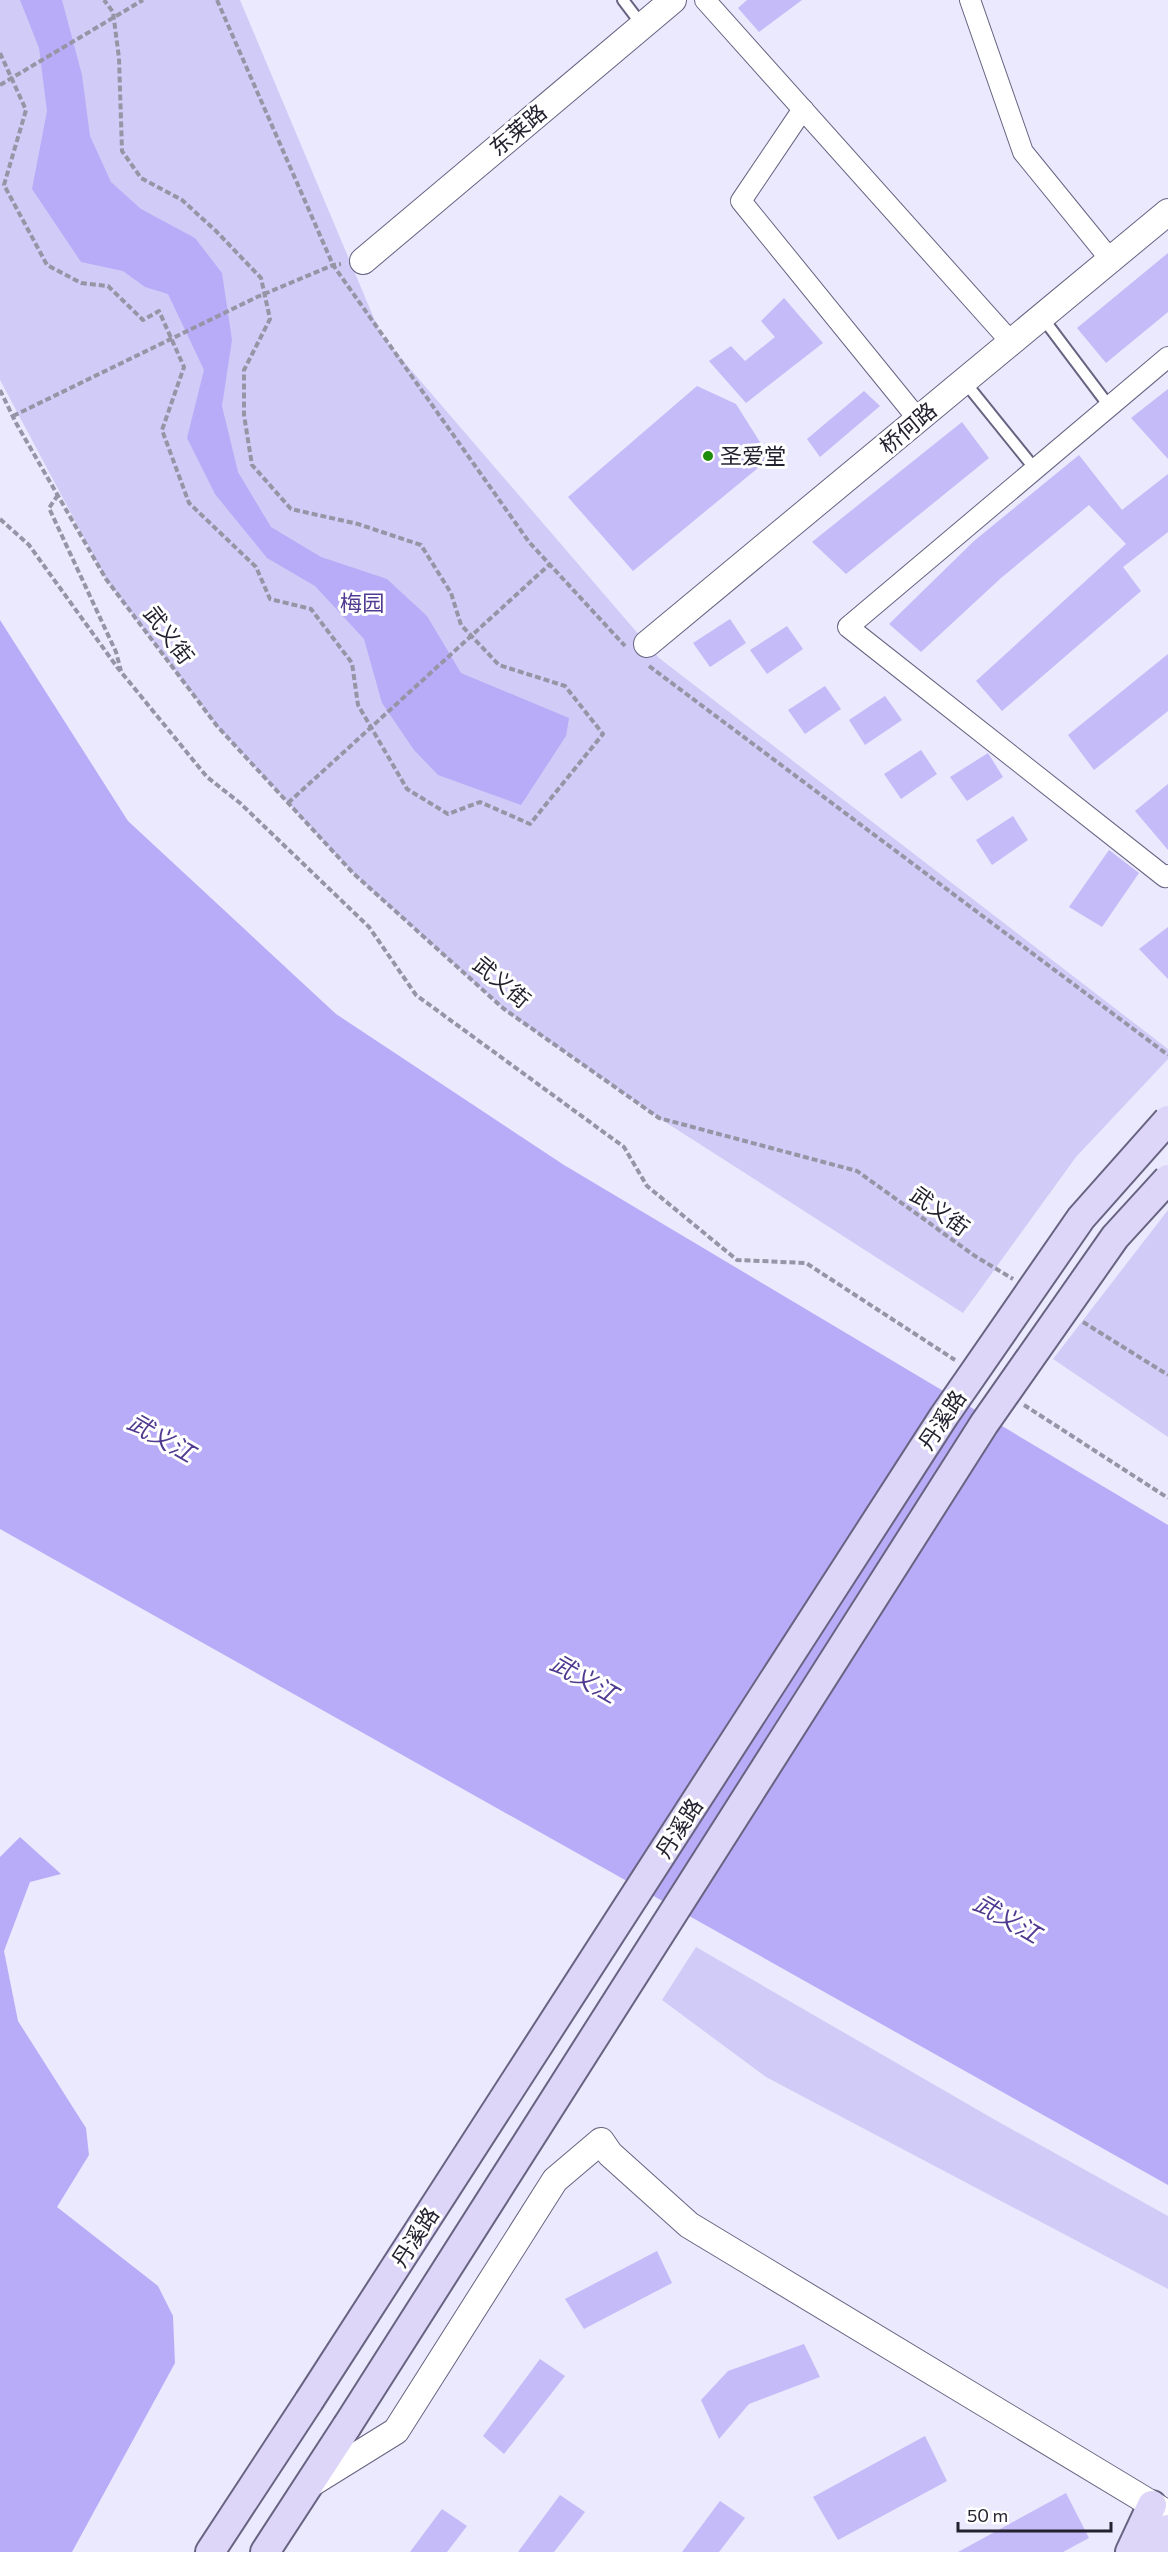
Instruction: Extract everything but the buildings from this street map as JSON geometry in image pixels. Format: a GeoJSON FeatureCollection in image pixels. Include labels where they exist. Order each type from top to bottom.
{"type":"FeatureCollection","features":[{"type":"Feature","properties":{"kind":"main road","name":"丹溪路"},"geometry":{"type":"LineString","coordinates":[[210,2552],[944,1416],[1081,1218],[1168,1120]]}},
{"type":"Feature","properties":{"kind":"main road","name":"丹溪路"},"geometry":{"type":"LineString","coordinates":[[265,2552],[984,1424],[1115,1237],[1168,1179]]}},
{"type":"Feature","properties":{"kind":"main road"},"geometry":{"type":"LineString","coordinates":[[1130,2552],[1160,2509]]}},
{"type":"Feature","properties":{"kind":"main road"},"geometry":{"type":"LineString","coordinates":[[1157,2552],[1168,2529]]}},
{"type":"Feature","properties":{"kind":"street","name":"东莱路"},"geometry":{"type":"LineString","coordinates":[[363,261],[673,0]]}},
{"type":"Feature","properties":{"kind":"street"},"geometry":{"type":"LineString","coordinates":[[705,0],[1011,342]]}},
{"type":"Feature","properties":{"kind":"street"},"geometry":{"type":"LineString","coordinates":[[969,0],[1023,152],[1110,260]]}},
{"type":"Feature","properties":{"kind":"street"},"geometry":{"type":"LineString","coordinates":[[803,109],[741,201],[918,419]]}},
{"type":"Feature","properties":{"kind":"street","name":"桥何路"},"geometry":{"type":"LineString","coordinates":[[640,653],[1168,212]]}},
{"type":"Feature","properties":{"kind":"street"},"geometry":{"type":"LineString","coordinates":[[1168,357],[848,627],[1166,877],[1168,875]]}},
{"type":"Feature","properties":{"kind":"street"},"geometry":{"type":"LineString","coordinates":[[309,2485],[396,2431],[555,2180],[601,2141],[610,2154],[689,2224],[1160,2509]]}},
{"type":"Feature","properties":{"kind":"lane"},"geometry":{"type":"LineString","coordinates":[[623,0],[642,25]]}},
{"type":"Feature","properties":{"kind":"lane"},"geometry":{"type":"LineString","coordinates":[[1041,317],[1109,406]]}},
{"type":"Feature","properties":{"kind":"lane"},"geometry":{"type":"LineString","coordinates":[[964,381],[1035,469]]}},
{"type":"Feature","properties":{"kind":"path"},"geometry":{"type":"LineString","coordinates":[[0,52],[26,110],[4,185],[47,266],[81,283],[108,286],[143,320],[159,311],[184,367],[162,430],[189,503],[256,567],[270,599],[310,609],[352,663],[358,705],[407,789],[448,814],[480,802],[530,824],[603,734],[565,686],[499,665],[471,636],[461,625],[451,593],[422,545],[357,524],[291,509],[252,465],[244,415],[244,370],[270,319],[261,278],[216,231],[182,200],[141,178],[122,151],[119,58],[113,12],[104,0]]}},
{"type":"Feature","properties":{"kind":"path"},"geometry":{"type":"LineString","coordinates":[[0,85],[143,0]]}},
{"type":"Feature","properties":{"kind":"path"},"geometry":{"type":"LineString","coordinates":[[216,0],[333,266],[523,532],[550,564],[640,653],[1168,1055]]}},
{"type":"Feature","properties":{"kind":"path"},"geometry":{"type":"LineString","coordinates":[[13,416],[257,297],[333,266],[363,261]]}},
{"type":"Feature","properties":{"kind":"path","name":"武义街"},"geometry":{"type":"LineString","coordinates":[[0,390],[106,579],[217,726],[353,873],[504,1009],[659,1118],[857,1172],[975,1256],[1016,1281]]}},
{"type":"Feature","properties":{"kind":"path"},"geometry":{"type":"LineString","coordinates":[[58,495],[49,508],[116,651],[122,673]]}},
{"type":"Feature","properties":{"kind":"path"},"geometry":{"type":"LineString","coordinates":[[0,519],[29,545],[122,673],[207,777],[240,803],[369,927],[416,994],[624,1147],[646,1186],[737,1260],[806,1263],[964,1366]]}},
{"type":"Feature","properties":{"kind":"path"},"geometry":{"type":"LineString","coordinates":[[288,803],[550,564]]}},
{"type":"Feature","properties":{"kind":"path"},"geometry":{"type":"LineString","coordinates":[[1077,1318],[1168,1375]]}},
{"type":"Feature","properties":{"kind":"path"},"geometry":{"type":"LineString","coordinates":[[1023,1404],[1168,1498]]}},
{"type":"Feature","properties":{"kind":"green space","name":"梅园"},"geometry":{"type":"Polygon","coordinates":[[[0,0],[240,0],[381,335],[659,658],[1168,1049],[1168,1059],[1076,1157],[963,1313],[659,1118],[504,1009],[353,873],[217,726],[106,579],[0,380],[0,0]]]}},
{"type":"Feature","properties":{"kind":"green space"},"geometry":{"type":"Polygon","coordinates":[[[1168,1210],[1168,1437],[1053,1359],[1168,1210]]]}},
{"type":"Feature","properties":{"kind":"green space"},"geometry":{"type":"Polygon","coordinates":[[[696,1947],[997,2121],[1168,2216],[1168,2289],[766,2077],[662,2000],[696,1947]]]}},
{"type":"Feature","properties":{"kind":"water"},"geometry":{"type":"Polygon","coordinates":[[[20,0],[62,0],[82,75],[90,136],[111,182],[141,209],[195,238],[222,273],[232,340],[222,406],[238,472],[271,527],[321,557],[387,579],[427,616],[461,673],[569,718],[566,736],[521,805],[438,775],[414,750],[382,703],[364,639],[315,586],[267,558],[215,494],[187,438],[204,370],[168,294],[145,287],[123,271],[81,262],[32,189],[47,111],[39,48],[20,0]]]}},
{"type":"Feature","properties":{"kind":"water","name":"武义江"},"geometry":{"type":"Polygon","coordinates":[[[0,620],[128,821],[336,1014],[564,1165],[1168,1525],[1168,2185],[0,1529],[0,620]]]}},
{"type":"Feature","properties":{"kind":"water"},"geometry":{"type":"Polygon","coordinates":[[[20,1837],[61,1874],[30,1882],[4,1951],[18,2021],[86,2128],[89,2155],[57,2207],[158,2286],[173,2316],[175,2363],[72,2552],[0,2552],[0,1857],[20,1837]]]}},
{"type":"Feature","properties":{"kind":"place","name":"圣爱堂"},"geometry":{"type":"Point","coordinates":[708,456]}}]}
